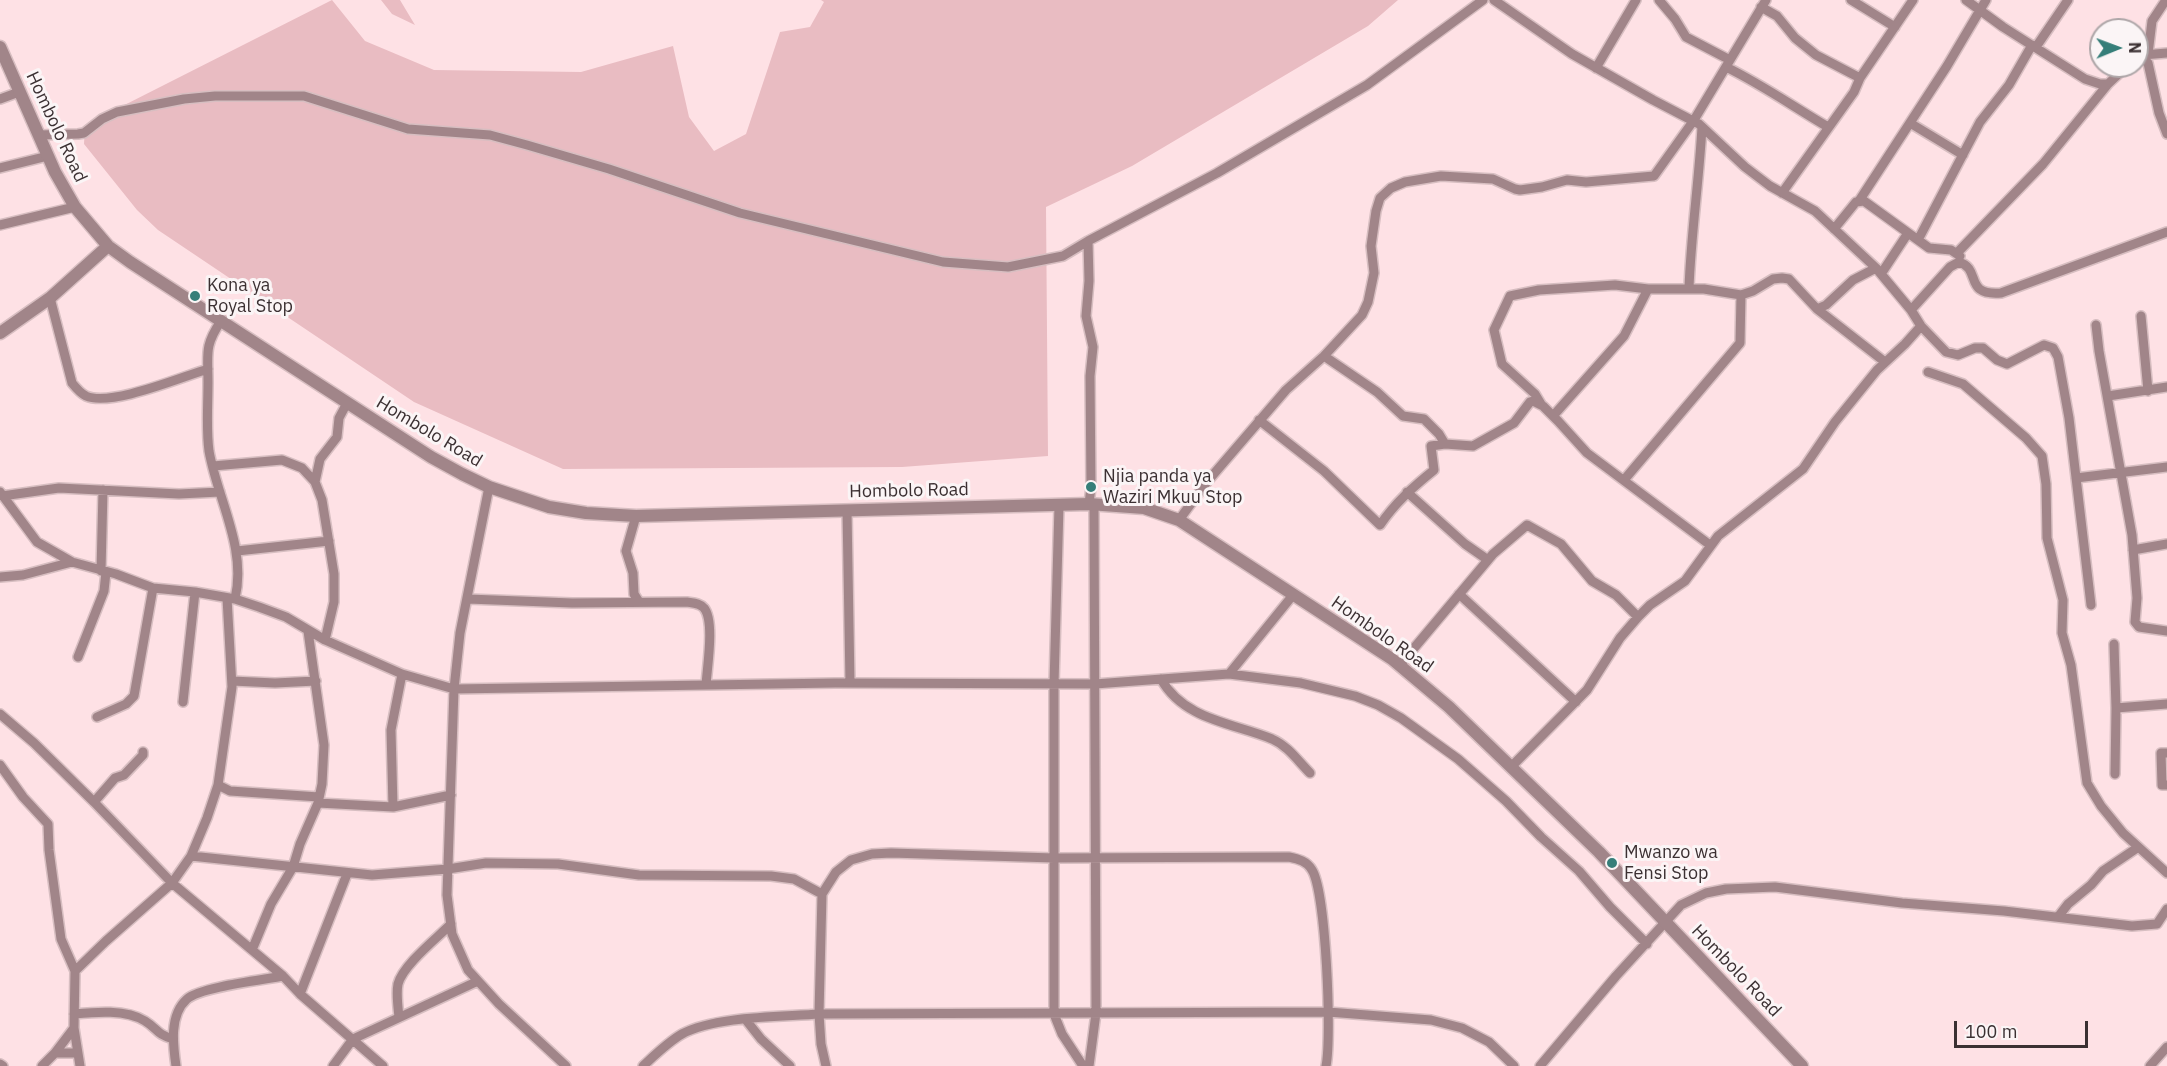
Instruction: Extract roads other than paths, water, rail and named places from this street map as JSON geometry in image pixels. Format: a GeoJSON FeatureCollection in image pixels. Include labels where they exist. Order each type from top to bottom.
{"type":"FeatureCollection","features":[{"type":"Feature","properties":{"kind":"street"},"geometry":{"type":"LineString","coordinates":[[38,135],[78,134],[102,118],[117,112],[184,99],[215,96],[304,96],[408,129],[490,135],[609,169],[740,213],[943,262],[1008,267],[1063,256],[1217,173],[1367,85],[1484,0]]}},
{"type":"Feature","properties":{"kind":"street"},"geometry":{"type":"LineString","coordinates":[[1494,0],[1537,31],[1596,68],[1698,124],[1745,167],[1782,193],[1806,204],[1879,271],[1936,344],[1952,355],[1983,348],[1997,360],[2007,364],[2044,345],[2053,348],[2058,357],[2069,418],[2091,605]]}},
{"type":"Feature","properties":{"kind":"street"},"geometry":{"type":"LineString","coordinates":[[1596,68],[1636,0]]}},
{"type":"Feature","properties":{"kind":"street"},"geometry":{"type":"LineString","coordinates":[[1659,0],[1686,37],[1828,127]]}},
{"type":"Feature","properties":{"kind":"street"},"geometry":{"type":"LineString","coordinates":[[1851,0],[1895,27]]}},
{"type":"Feature","properties":{"kind":"street"},"geometry":{"type":"LineString","coordinates":[[1782,193],[1854,92],[1860,78],[1913,0]]}},
{"type":"Feature","properties":{"kind":"street"},"geometry":{"type":"LineString","coordinates":[[1966,0],[2085,79],[2108,84]]}},
{"type":"Feature","properties":{"kind":"street"},"geometry":{"type":"LineString","coordinates":[[1834,229],[1859,201],[1986,0]]}},
{"type":"Feature","properties":{"kind":"street"},"geometry":{"type":"LineString","coordinates":[[1917,240],[1980,122],[2009,85],[2068,0]]}},
{"type":"Feature","properties":{"kind":"street"},"geometry":{"type":"LineString","coordinates":[[2149,30],[2152,21],[2166,0]]}},
{"type":"Feature","properties":{"kind":"street"},"geometry":{"type":"LineString","coordinates":[[1179,520],[1206,483],[1259,420],[1362,315],[1368,302],[1374,273],[1371,246],[1376,211],[1380,198],[1391,188],[1405,182],[1441,176],[1492,179],[1520,190],[1567,180],[1586,182],[1653,176],[1698,124],[1728,63],[1763,4],[1778,16],[1795,38],[1816,55],[1860,78]]}},
{"type":"Feature","properties":{"kind":"street","name":"Hombolo Road"},"geometry":{"type":"LineString","coordinates":[[0,47],[38,135],[75,207],[108,246],[431,457],[489,487],[549,507],[586,513],[636,516],[1092,505],[1144,508],[1179,520],[1399,666],[1449,707],[1599,852],[1802,1066]]}},
{"type":"Feature","properties":{"kind":"street"},"geometry":{"type":"LineString","coordinates":[[2149,54],[2167,53]]}},
{"type":"Feature","properties":{"kind":"street"},"geometry":{"type":"LineString","coordinates":[[2149,68],[2159,113],[2167,134]]}},
{"type":"Feature","properties":{"kind":"street"},"geometry":{"type":"LineString","coordinates":[[1957,253],[2043,164],[2114,78]]}},
{"type":"Feature","properties":{"kind":"street"},"geometry":{"type":"LineString","coordinates":[[0,99],[19,92]]}},
{"type":"Feature","properties":{"kind":"street"},"geometry":{"type":"LineString","coordinates":[[1910,123],[1963,154]]}},
{"type":"Feature","properties":{"kind":"street"},"geometry":{"type":"LineString","coordinates":[[1689,288],[1691,239],[1697,199],[1698,124]]}},
{"type":"Feature","properties":{"kind":"street"},"geometry":{"type":"LineString","coordinates":[[0,168],[48,156]]}},
{"type":"Feature","properties":{"kind":"street"},"geometry":{"type":"LineString","coordinates":[[1859,201],[1871,206],[1929,248],[1951,250],[1957,253],[1972,272],[1975,284],[1983,291],[1990,293],[2001,292],[2167,232]]}},
{"type":"Feature","properties":{"kind":"street"},"geometry":{"type":"LineString","coordinates":[[0,225],[75,207]]}},
{"type":"Feature","properties":{"kind":"street"},"geometry":{"type":"LineString","coordinates":[[1817,309],[1826,305],[1853,280],[1879,271],[1908,233]]}},
{"type":"Feature","properties":{"kind":"street"},"geometry":{"type":"LineString","coordinates":[[1088,241],[1089,281],[1086,316],[1093,347],[1090,376],[1095,684],[1096,1014],[1089,1066]]}},
{"type":"Feature","properties":{"kind":"street"},"geometry":{"type":"LineString","coordinates":[[0,333],[50,298],[108,246]]}},
{"type":"Feature","properties":{"kind":"street"},"geometry":{"type":"LineString","coordinates":[[1911,310],[1950,267],[1959,262],[1966,264]]}},
{"type":"Feature","properties":{"kind":"street"},"geometry":{"type":"LineString","coordinates":[[1542,406],[1535,394],[1502,364],[1494,330],[1510,296],[1539,290],[1615,285],[1648,289],[1689,288],[1741,295],[1773,279],[1789,279],[1817,309],[1885,362]]}},
{"type":"Feature","properties":{"kind":"street"},"geometry":{"type":"LineString","coordinates":[[1553,416],[1624,336],[1648,289]]}},
{"type":"Feature","properties":{"kind":"street"},"geometry":{"type":"LineString","coordinates":[[1624,480],[1740,343],[1741,295]]}},
{"type":"Feature","properties":{"kind":"street"},"geometry":{"type":"LineString","coordinates":[[50,298],[70,377],[79,392],[86,396],[100,398],[126,395],[208,369]]}},
{"type":"Feature","properties":{"kind":"street"},"geometry":{"type":"LineString","coordinates":[[2140,316],[2148,391]]}},
{"type":"Feature","properties":{"kind":"street"},"geometry":{"type":"LineString","coordinates":[[75,971],[172,883],[191,856],[218,785],[232,681],[231,599],[239,578],[237,551],[208,442],[207,351],[212,335],[221,321]]}},
{"type":"Feature","properties":{"kind":"street"},"geometry":{"type":"LineString","coordinates":[[2096,325],[2098,351],[2108,396],[2133,550],[2137,598],[2135,622],[2139,627],[2167,631]]}},
{"type":"Feature","properties":{"kind":"street"},"geometry":{"type":"LineString","coordinates":[[1511,767],[1587,690],[1620,638],[1638,617],[1650,605],[1685,580],[1710,545],[1750,509],[1803,469],[1835,422],[1885,362],[1921,326]]}},
{"type":"Feature","properties":{"kind":"street"},"geometry":{"type":"LineString","coordinates":[[1324,356],[1377,392],[1403,416],[1424,419],[1439,434],[1445,444]]}},
{"type":"Feature","properties":{"kind":"street"},"geometry":{"type":"LineString","coordinates":[[1928,372],[1963,384],[2026,438],[2042,456],[2046,484],[2047,538],[2063,600],[2062,633],[2071,665],[2087,783],[2122,833],[2167,873]]}},
{"type":"Feature","properties":{"kind":"street"},"geometry":{"type":"LineString","coordinates":[[2108,396],[2167,387]]}},
{"type":"Feature","properties":{"kind":"street"},"geometry":{"type":"LineString","coordinates":[[1259,420],[1324,471],[1380,525],[1407,492],[1434,470],[1431,446],[1445,444],[1473,446],[1514,423],[1530,402],[1537,402],[1587,453],[1710,545]]}},
{"type":"Feature","properties":{"kind":"street"},"geometry":{"type":"LineString","coordinates":[[315,482],[320,459],[337,436],[339,418],[347,403]]}},
{"type":"Feature","properties":{"kind":"street"},"geometry":{"type":"LineString","coordinates":[[213,466],[282,460],[302,468],[315,482],[322,500],[335,587],[325,640]]}},
{"type":"Feature","properties":{"kind":"street"},"geometry":{"type":"LineString","coordinates":[[2076,478],[2167,467]]}},
{"type":"Feature","properties":{"kind":"street"},"geometry":{"type":"LineString","coordinates":[[489,487],[460,633],[454,689],[447,895],[452,934],[468,970],[477,981],[566,1066]]}},
{"type":"Feature","properties":{"kind":"street"},"geometry":{"type":"LineString","coordinates":[[1,494],[59,489],[179,494],[220,492]]}},
{"type":"Feature","properties":{"kind":"street"},"geometry":{"type":"LineString","coordinates":[[78,657],[104,591],[103,490]]}},
{"type":"Feature","properties":{"kind":"street"},"geometry":{"type":"LineString","coordinates":[[1407,492],[1466,544],[1488,560]]}},
{"type":"Feature","properties":{"kind":"street"},"geometry":{"type":"LineString","coordinates":[[1,494],[37,542],[72,562],[116,574],[153,588],[195,592],[231,599],[286,617],[325,640],[402,674],[454,689],[850,683],[1095,684],[1229,674],[1301,682],[1355,696],[1401,717],[1458,759],[1580,871],[1610,907],[1647,944]]}},
{"type":"Feature","properties":{"kind":"street"},"geometry":{"type":"LineString","coordinates":[[1059,506],[1054,684],[1054,1014],[1062,1034],[1083,1066]]}},
{"type":"Feature","properties":{"kind":"street"},"geometry":{"type":"LineString","coordinates":[[847,511],[850,683]]}},
{"type":"Feature","properties":{"kind":"street"},"geometry":{"type":"LineString","coordinates":[[636,516],[626,551],[633,573],[634,594],[639,602]]}},
{"type":"Feature","properties":{"kind":"street"},"geometry":{"type":"LineString","coordinates":[[1399,666],[1488,560],[1527,525],[1561,544],[1592,581],[1616,595],[1638,617]]}},
{"type":"Feature","properties":{"kind":"street"},"geometry":{"type":"LineString","coordinates":[[237,551],[329,541]]}},
{"type":"Feature","properties":{"kind":"street"},"geometry":{"type":"LineString","coordinates":[[2133,550],[2167,544]]}},
{"type":"Feature","properties":{"kind":"street"},"geometry":{"type":"LineString","coordinates":[[0,577],[22,575],[72,562]]}},
{"type":"Feature","properties":{"kind":"street"},"geometry":{"type":"LineString","coordinates":[[97,717],[126,705],[134,696],[153,588]]}},
{"type":"Feature","properties":{"kind":"street"},"geometry":{"type":"LineString","coordinates":[[183,702],[195,592]]}},
{"type":"Feature","properties":{"kind":"street"},"geometry":{"type":"LineString","coordinates":[[1459,594],[1576,702]]}},
{"type":"Feature","properties":{"kind":"street"},"geometry":{"type":"LineString","coordinates":[[1229,674],[1293,595]]}},
{"type":"Feature","properties":{"kind":"street"},"geometry":{"type":"LineString","coordinates":[[468,598],[572,603],[687,602],[699,604],[707,613],[709,633],[706,685]]}},
{"type":"Feature","properties":{"kind":"street"},"geometry":{"type":"LineString","coordinates":[[252,950],[272,904],[292,867],[318,800],[324,773],[324,745],[308,631]]}},
{"type":"Feature","properties":{"kind":"street"},"geometry":{"type":"LineString","coordinates":[[2114,644],[2115,774]]}},
{"type":"Feature","properties":{"kind":"street"},"geometry":{"type":"LineString","coordinates":[[393,807],[391,730],[402,674]]}},
{"type":"Feature","properties":{"kind":"street"},"geometry":{"type":"LineString","coordinates":[[1161,679],[1192,710],[1213,721],[1273,740],[1285,747],[1310,773]]}},
{"type":"Feature","properties":{"kind":"street"},"geometry":{"type":"LineString","coordinates":[[232,681],[275,683],[315,681]]}},
{"type":"Feature","properties":{"kind":"street"},"geometry":{"type":"LineString","coordinates":[[2116,708],[2167,704]]}},
{"type":"Feature","properties":{"kind":"street"},"geometry":{"type":"LineString","coordinates":[[0,714],[34,743],[172,883],[283,976],[300,994],[383,1066]]}},
{"type":"Feature","properties":{"kind":"street"},"geometry":{"type":"LineString","coordinates":[[94,802],[115,778],[129,771],[143,752]]}},
{"type":"Feature","properties":{"kind":"street"},"geometry":{"type":"LineString","coordinates":[[2167,753],[2161,753],[2162,785],[2167,785]]}},
{"type":"Feature","properties":{"kind":"street"},"geometry":{"type":"LineString","coordinates":[[0,765],[23,797],[48,824],[49,850],[61,939],[75,971],[74,1028],[80,1066]]}},
{"type":"Feature","properties":{"kind":"street"},"geometry":{"type":"LineString","coordinates":[[218,785],[230,791],[393,807],[452,795]]}},
{"type":"Feature","properties":{"kind":"street"},"geometry":{"type":"LineString","coordinates":[[2058,917],[2068,904],[2091,885],[2103,871],[2138,849]]}},
{"type":"Feature","properties":{"kind":"street"},"geometry":{"type":"LineString","coordinates":[[826,1066],[821,1044],[819,1014],[822,894],[836,872],[851,860],[872,854],[891,853],[1054,858],[1289,857],[1305,862],[1312,868],[1318,883],[1321,901],[1328,1012],[1326,1066]]}},
{"type":"Feature","properties":{"kind":"street"},"geometry":{"type":"LineString","coordinates":[[191,856],[372,875],[448,869],[486,863],[517,863],[558,864],[639,875],[771,876],[794,879],[822,894]]}},
{"type":"Feature","properties":{"kind":"street"},"geometry":{"type":"LineString","coordinates":[[300,994],[347,874]]}},
{"type":"Feature","properties":{"kind":"street"},"geometry":{"type":"LineString","coordinates":[[1540,1066],[1616,976],[1681,905],[1706,893],[1726,889],[1774,887],[1902,903],[2004,910],[2132,926],[2157,924],[2167,909]]}},
{"type":"Feature","properties":{"kind":"street"},"geometry":{"type":"LineString","coordinates":[[399,1017],[398,991],[401,978],[410,964],[451,924]]}},
{"type":"Feature","properties":{"kind":"street"},"geometry":{"type":"LineString","coordinates":[[176,1066],[172,1039],[176,1020],[182,1005],[193,994],[283,976]]}},
{"type":"Feature","properties":{"kind":"street"},"geometry":{"type":"LineString","coordinates":[[333,1066],[352,1039],[477,981]]}},
{"type":"Feature","properties":{"kind":"street"},"geometry":{"type":"LineString","coordinates":[[74,1014],[96,1012],[139,1018],[147,1022],[160,1035],[172,1039]]}},
{"type":"Feature","properties":{"kind":"street"},"geometry":{"type":"LineString","coordinates":[[643,1066],[682,1034],[702,1027],[746,1020],[819,1014],[1328,1012],[1431,1020],[1462,1028],[1489,1042],[1514,1066]]}},
{"type":"Feature","properties":{"kind":"street"},"geometry":{"type":"LineString","coordinates":[[746,1020],[761,1040],[790,1066]]}},
{"type":"Feature","properties":{"kind":"street"},"geometry":{"type":"LineString","coordinates":[[42,1066],[74,1028]]}},
{"type":"Feature","properties":{"kind":"street"},"geometry":{"type":"LineString","coordinates":[[2150,1066],[2167,1047]]}},
{"type":"Feature","properties":{"kind":"street"},"geometry":{"type":"LineString","coordinates":[[55,1053],[78,1053]]}},
{"type":"Feature","properties":{"kind":"place","name":"Kona ya Royal Stop"},"geometry":{"type":"Point","coordinates":[195,296]}},
{"type":"Feature","properties":{"kind":"place","name":"Njia panda ya Waziri Mkuu Stop"},"geometry":{"type":"Point","coordinates":[1091,487]}},
{"type":"Feature","properties":{"kind":"place","name":"Mwanzo wa Fensi Stop"},"geometry":{"type":"Point","coordinates":[1612,863]}}]}
